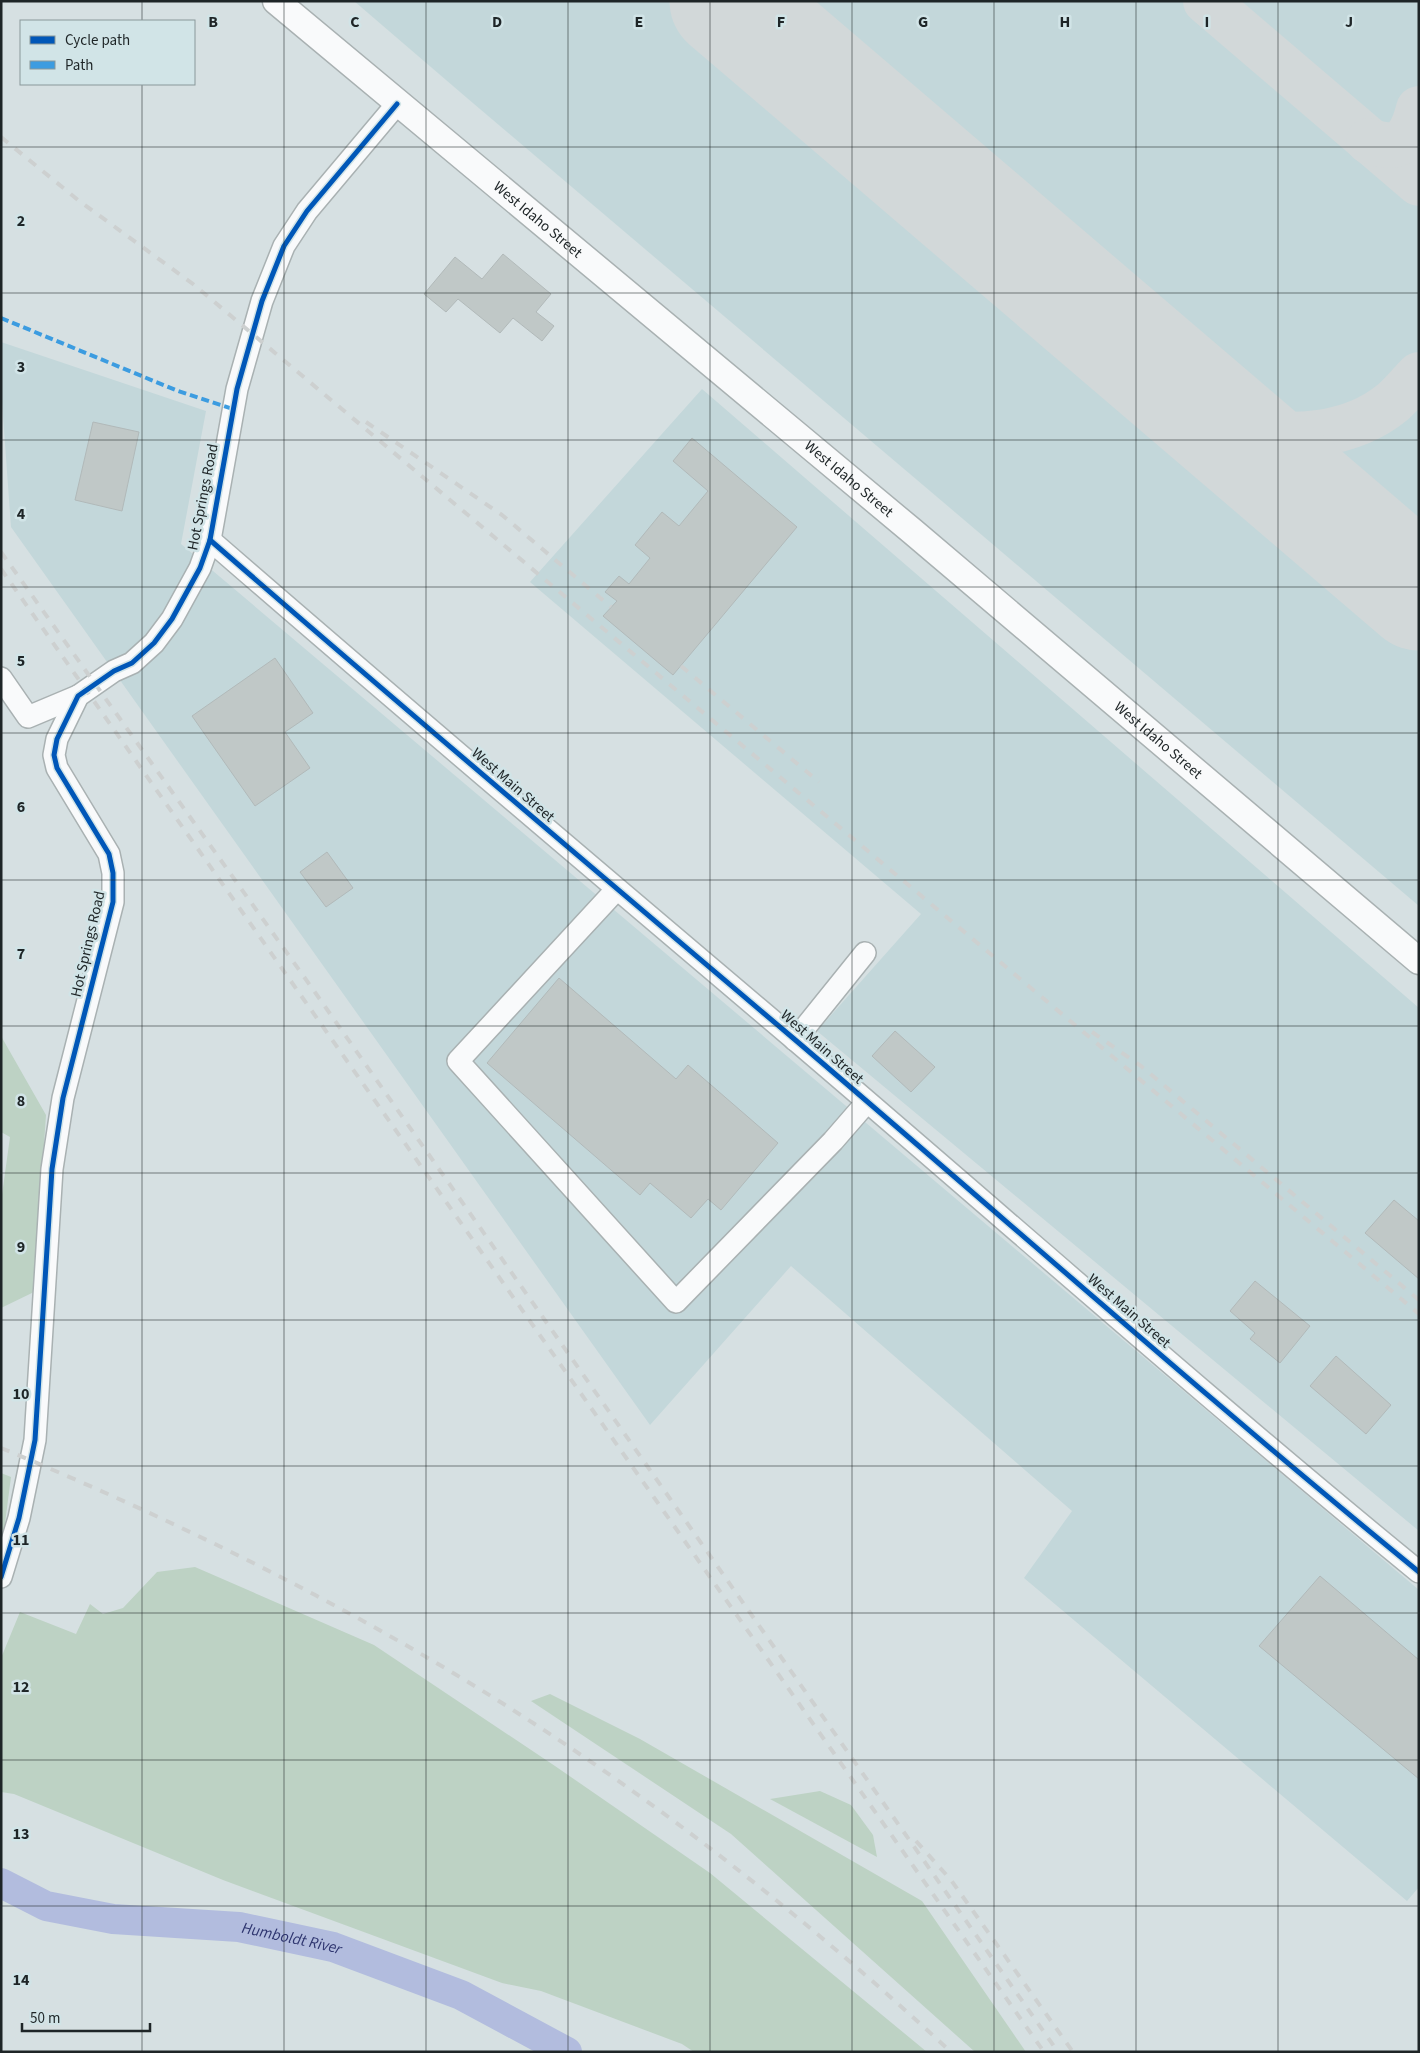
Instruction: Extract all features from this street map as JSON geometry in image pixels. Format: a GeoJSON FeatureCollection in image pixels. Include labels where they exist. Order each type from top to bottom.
{"type":"FeatureCollection","features":[{"type":"Feature","properties":{"kind":"main road","name":"West Idaho Street"},"geometry":{"type":"LineString","coordinates":[[276,1],[397,104],[912,531],[1419,961]]}},
{"type":"Feature","properties":{"kind":"street","name":"Hot Springs Road"},"geometry":{"type":"LineString","coordinates":[[1,1577],[19,1518],[36,1440],[52,1169],[63,1098],[113,902],[113,873],[109,854],[57,768],[54,756],[57,739],[78,696],[114,671],[132,663],[154,644],[186,597],[200,568],[210,540],[237,389],[262,301],[284,246],[307,212],[397,104]]}},
{"type":"Feature","properties":{"kind":"street","name":"West Main Street"},"geometry":{"type":"LineString","coordinates":[[210,540],[616,890],[795,1040],[866,1103],[1328,1498],[1419,1572]]}},
{"type":"Feature","properties":{"kind":"street"},"geometry":{"type":"LineString","coordinates":[[1,678],[28,718],[78,696]]}},
{"type":"Feature","properties":{"kind":"street"},"geometry":{"type":"LineString","coordinates":[[616,890],[458,1061],[676,1302],[833,1141],[866,1103]]}},
{"type":"Feature","properties":{"kind":"street"},"geometry":{"type":"LineString","coordinates":[[795,1040],[865,953]]}},
{"type":"Feature","properties":{"kind":"shaded area"},"geometry":{"type":"Polygon","coordinates":[[[354,1],[1419,1],[1419,906],[467,98],[354,1]]]}},
{"type":"Feature","properties":{"kind":"shaded area"},"geometry":{"type":"Polygon","coordinates":[[[1,342],[206,411],[181,544],[1419,1590],[1419,1887],[1407,1901],[1024,1578],[1072,1511],[791,1266],[650,1425],[11,527],[1,388],[1,342]]]}},
{"type":"Feature","properties":{"kind":"shaded area"},"geometry":{"type":"Polygon","coordinates":[[[702,389],[1419,1008],[1419,1531],[817,1031],[921,914],[530,582],[702,389]]]}},
{"type":"Feature","properties":{"kind":"green space"},"geometry":{"type":"Polygon","coordinates":[[[1,1036],[46,1115],[34,1292],[1,1308],[1,1202],[10,1137],[1,1132],[1,1036]]]}},
{"type":"Feature","properties":{"kind":"green space"},"geometry":{"type":"Polygon","coordinates":[[[1,1473],[11,1477],[4,1531],[1,1529],[1,1473]]]}},
{"type":"Feature","properties":{"kind":"green space"},"geometry":{"type":"Polygon","coordinates":[[[195,1567],[374,1645],[555,1766],[710,1873],[927,2052],[694,2052],[682,2044],[541,1991],[502,1983],[223,1880],[14,1794],[1,1792],[1,1658],[20,1612],[76,1634],[90,1604],[103,1614],[123,1608],[157,1572],[195,1567]]]}},
{"type":"Feature","properties":{"kind":"green space"},"geometry":{"type":"Polygon","coordinates":[[[550,1694],[640,1739],[922,1901],[1026,2052],[975,2052],[731,1834],[531,1701],[550,1694]]]}},
{"type":"Feature","properties":{"kind":"green space"},"geometry":{"type":"Polygon","coordinates":[[[820,1791],[851,1805],[873,1835],[877,1857],[770,1799],[820,1791]]]}},
{"type":"Feature","properties":{"kind":"building"},"geometry":{"type":"Polygon","coordinates":[[[503,254],[551,294],[536,312],[554,326],[542,341],[513,318],[500,333],[458,299],[446,312],[424,294],[455,257],[482,279],[503,254]]]}},
{"type":"Feature","properties":{"kind":"building"},"geometry":{"type":"Polygon","coordinates":[[[93,422],[139,432],[122,511],[75,500],[93,422]]]}},
{"type":"Feature","properties":{"kind":"building"},"geometry":{"type":"Polygon","coordinates":[[[692,438],[797,527],[673,675],[603,616],[617,601],[605,592],[619,576],[629,584],[650,558],[635,545],[662,512],[679,526],[708,491],[673,461],[692,438]]]}},
{"type":"Feature","properties":{"kind":"building"},"geometry":{"type":"Polygon","coordinates":[[[275,658],[313,713],[285,732],[310,768],[255,806],[192,716],[275,658]]]}},
{"type":"Feature","properties":{"kind":"building"},"geometry":{"type":"Polygon","coordinates":[[[327,852],[353,888],[326,907],[300,872],[327,852]]]}},
{"type":"Feature","properties":{"kind":"building"},"geometry":{"type":"Polygon","coordinates":[[[559,978],[676,1079],[688,1065],[778,1143],[721,1210],[708,1199],[691,1218],[650,1183],[640,1195],[487,1063],[559,978]]]}},
{"type":"Feature","properties":{"kind":"building"},"geometry":{"type":"Polygon","coordinates":[[[895,1031],[935,1067],[911,1092],[872,1056],[895,1031]]]}},
{"type":"Feature","properties":{"kind":"building"},"geometry":{"type":"Polygon","coordinates":[[[1394,1200],[1419,1221],[1419,1279],[1365,1233],[1394,1200]]]}},
{"type":"Feature","properties":{"kind":"building"},"geometry":{"type":"Polygon","coordinates":[[[1255,1281],[1310,1326],[1280,1363],[1250,1339],[1255,1333],[1230,1311],[1255,1281]]]}},
{"type":"Feature","properties":{"kind":"building"},"geometry":{"type":"Polygon","coordinates":[[[1336,1356],[1391,1405],[1366,1434],[1310,1386],[1336,1356]]]}},
{"type":"Feature","properties":{"kind":"building"},"geometry":{"type":"Polygon","coordinates":[[[1320,1576],[1419,1660],[1419,1779],[1259,1646],[1320,1576]]]}},
{"type":"Feature","properties":{"kind":"waterway","name":"Humboldt River"},"geometry":{"type":"LineString","coordinates":[[1,1883],[46,1906],[113,1919],[239,1927],[333,1947],[461,1995],[567,2052]]}},
{"type":"Feature","properties":{"kind":"taxiway"},"geometry":{"type":"LineString","coordinates":[[1206,1],[1419,183]]}},
{"type":"Feature","properties":{"kind":"taxiway"},"geometry":{"type":"LineString","coordinates":[[1369,141],[1380,144],[1397,144],[1408,135],[1419,109]]}},
{"type":"Feature","properties":{"kind":"taxiway"},"geometry":{"type":"LineString","coordinates":[[1178,387],[1241,424],[1279,434],[1299,435],[1340,429],[1359,422],[1393,402],[1419,375]]}},
{"type":"Feature","properties":{"kind":"runway"},"geometry":{"type":"LineString","coordinates":[[727,1],[1419,593]]}},
{"type":"Feature","properties":{"kind":"railway"},"geometry":{"type":"LineString","coordinates":[[1,137],[78,200],[193,284],[1419,1314]]}},
{"type":"Feature","properties":{"kind":"railway"},"geometry":{"type":"LineString","coordinates":[[366,422],[502,515],[611,607]]}},
{"type":"Feature","properties":{"kind":"railway"},"geometry":{"type":"LineString","coordinates":[[1,552],[312,988],[1058,2052]]}},
{"type":"Feature","properties":{"kind":"railway"},"geometry":{"type":"LineString","coordinates":[[1,569],[1044,2052]]}},
{"type":"Feature","properties":{"kind":"railway"},"geometry":{"type":"LineString","coordinates":[[681,666],[819,782]]}},
{"type":"Feature","properties":{"kind":"railway"},"geometry":{"type":"LineString","coordinates":[[1092,1032],[1141,1066],[1419,1300]]}},
{"type":"Feature","properties":{"kind":"railway"},"geometry":{"type":"LineString","coordinates":[[1,1448],[130,1504],[257,1565],[381,1631],[502,1703],[621,1782],[735,1867],[845,1957],[951,2052]]}},
{"type":"Feature","properties":{"kind":"railway"},"geometry":{"type":"LineString","coordinates":[[916,1841],[951,1880],[1073,2052]]}},
{"type":"Feature","properties":{"kind":"marked path"},"geometry":{"type":"LineString","coordinates":[[1,318],[178,391],[233,409]]}},
{"type":"Feature","properties":{"kind":"cycle path"},"geometry":{"type":"LineString","coordinates":[[1,1577],[19,1518],[35,1440],[52,1169],[63,1098],[113,902],[113,873],[109,854],[57,768],[54,755],[57,739],[78,696],[114,671],[132,663],[154,643],[172,619],[200,568],[210,540],[237,389],[262,301],[284,246],[307,211],[397,104]]}},
{"type":"Feature","properties":{"kind":"cycle path"},"geometry":{"type":"LineString","coordinates":[[210,540],[871,1105],[1182,1374],[1419,1572]]}}]}
